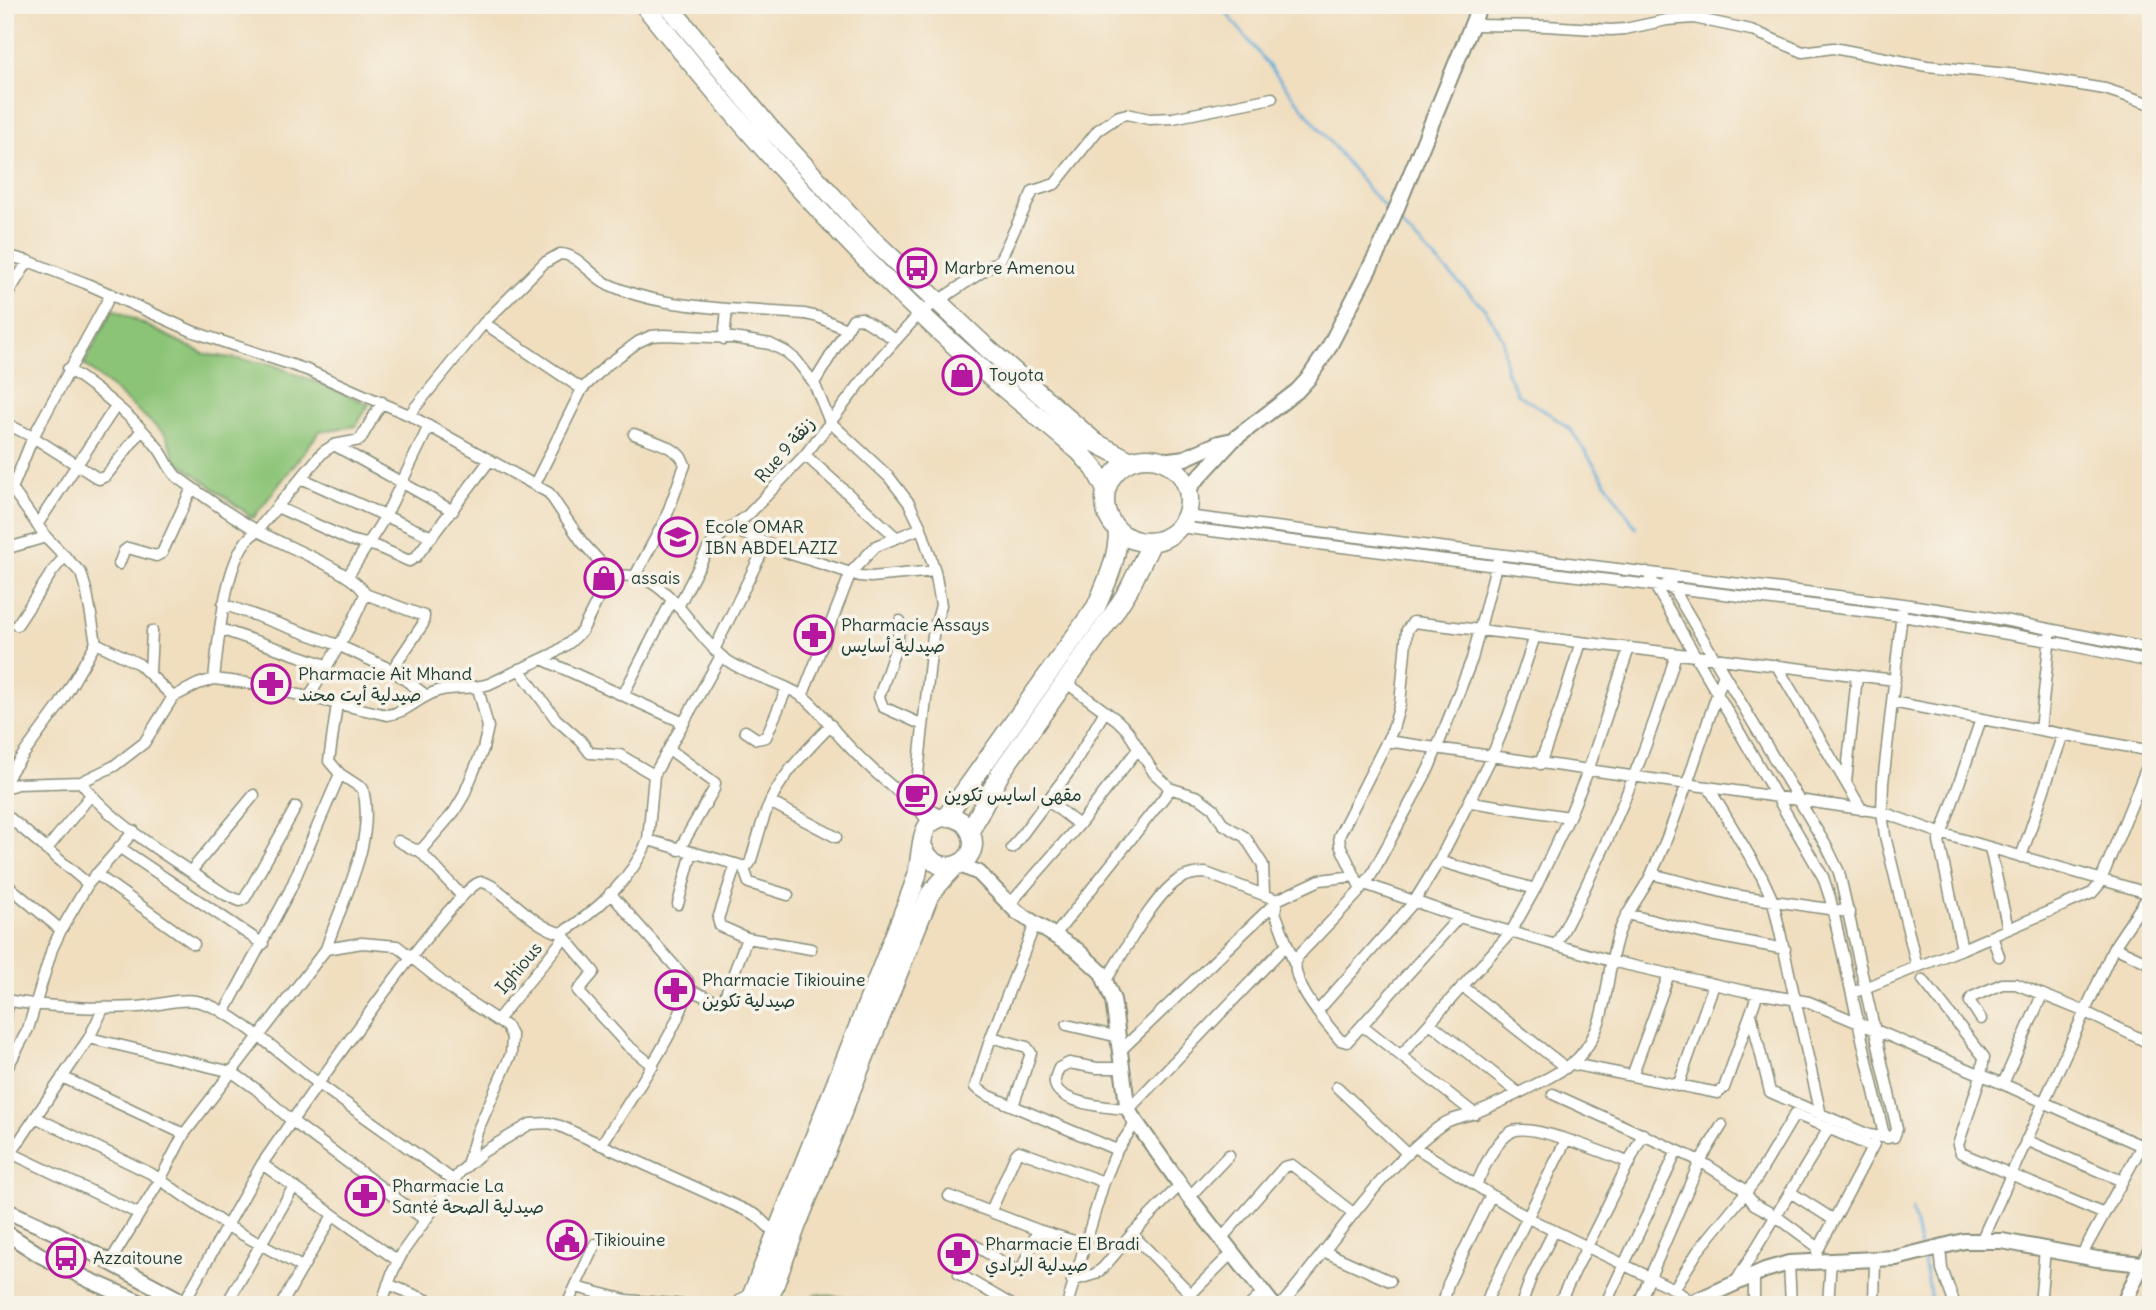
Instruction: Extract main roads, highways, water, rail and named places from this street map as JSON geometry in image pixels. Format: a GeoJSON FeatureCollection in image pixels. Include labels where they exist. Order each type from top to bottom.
{"type":"FeatureCollection","features":[{"type":"Feature","properties":{"kind":"highway"},"geometry":{"type":"LineString","coordinates":[[644,5],[790,180],[920,313],[1080,452],[1095,469],[1106,490]]}},
{"type":"Feature","properties":{"kind":"highway"},"geometry":{"type":"LineString","coordinates":[[668,5],[743,97],[840,207],[936,301],[1096,443],[1131,461]]}},
{"type":"Feature","properties":{"kind":"highway"},"geometry":{"type":"LineString","coordinates":[[1141,458],[1161,461],[1178,472],[1188,489],[1189,503],[1183,522],[1166,538],[1140,542],[1118,531],[1109,519],[1105,505],[1106,490],[1115,472],[1131,461],[1141,458]]}},
{"type":"Feature","properties":{"kind":"highway"},"geometry":{"type":"LineString","coordinates":[[748,1305],[917,876],[924,834],[940,820],[1096,607],[1118,548],[1118,531]]}},
{"type":"Feature","properties":{"kind":"highway"},"geometry":{"type":"LineString","coordinates":[[767,1305],[930,894],[956,865],[968,857],[971,838],[1001,772],[1093,644],[1129,589],[1152,542]]}},
{"type":"Feature","properties":{"kind":"highway"},"geometry":{"type":"LineString","coordinates":[[940,820],[956,818],[964,823],[971,838]]}},
{"type":"Feature","properties":{"kind":"highway"},"geometry":{"type":"LineString","coordinates":[[923,847],[926,854],[938,865],[956,865]]}},
{"type":"Feature","properties":{"kind":"waterway"},"geometry":{"type":"LineString","coordinates":[[1220,5],[1390,213]]}},
{"type":"Feature","properties":{"kind":"waterway"},"geometry":{"type":"LineString","coordinates":[[1397,221],[1486,310],[1503,339],[1506,370],[1517,394],[1571,430],[1636,528]]}},
{"type":"Feature","properties":{"kind":"waterway"},"geometry":{"type":"LineString","coordinates":[[1912,1209],[1920,1247]]}},
{"type":"Feature","properties":{"kind":"waterway"},"geometry":{"type":"LineString","coordinates":[[1923,1256],[1932,1305]]}},
{"type":"Feature","properties":{"kind":"place","name":"Marbre Amenou"},"geometry":{"type":"Point","coordinates":[917,268]}},
{"type":"Feature","properties":{"kind":"place","name":"Toyota"},"geometry":{"type":"Point","coordinates":[962,375]}},
{"type":"Feature","properties":{"kind":"place","name":"Ecole OMAR IBN ABDELAZIZ"},"geometry":{"type":"Point","coordinates":[678,537]}},
{"type":"Feature","properties":{"kind":"place","name":"assais"},"geometry":{"type":"Point","coordinates":[604,578]}},
{"type":"Feature","properties":{"kind":"place","name":"Pharmacie Assays صيدلية أسايس"},"geometry":{"type":"Point","coordinates":[814,635]}},
{"type":"Feature","properties":{"kind":"place","name":"Pharmacie Ait Mhand صيدلية أيت محند"},"geometry":{"type":"Point","coordinates":[271,684]}},
{"type":"Feature","properties":{"kind":"place","name":"مقهى اسايس تكوين"},"geometry":{"type":"Point","coordinates":[917,795]}},
{"type":"Feature","properties":{"kind":"place","name":"Pharmacie Tikiouine صيدلية تكوين"},"geometry":{"type":"Point","coordinates":[675,990]}},
{"type":"Feature","properties":{"kind":"place","name":"Pharmacie La Santé صيدلية الصحة"},"geometry":{"type":"Point","coordinates":[365,1196]}},
{"type":"Feature","properties":{"kind":"place","name":"Tikiouine"},"geometry":{"type":"Point","coordinates":[567,1240]}},
{"type":"Feature","properties":{"kind":"place","name":"Pharmacie El Bradi صيدلية البرادي"},"geometry":{"type":"Point","coordinates":[958,1254]}},
{"type":"Feature","properties":{"kind":"place","name":"Azzaitoune"},"geometry":{"type":"Point","coordinates":[66,1258]}}]}
